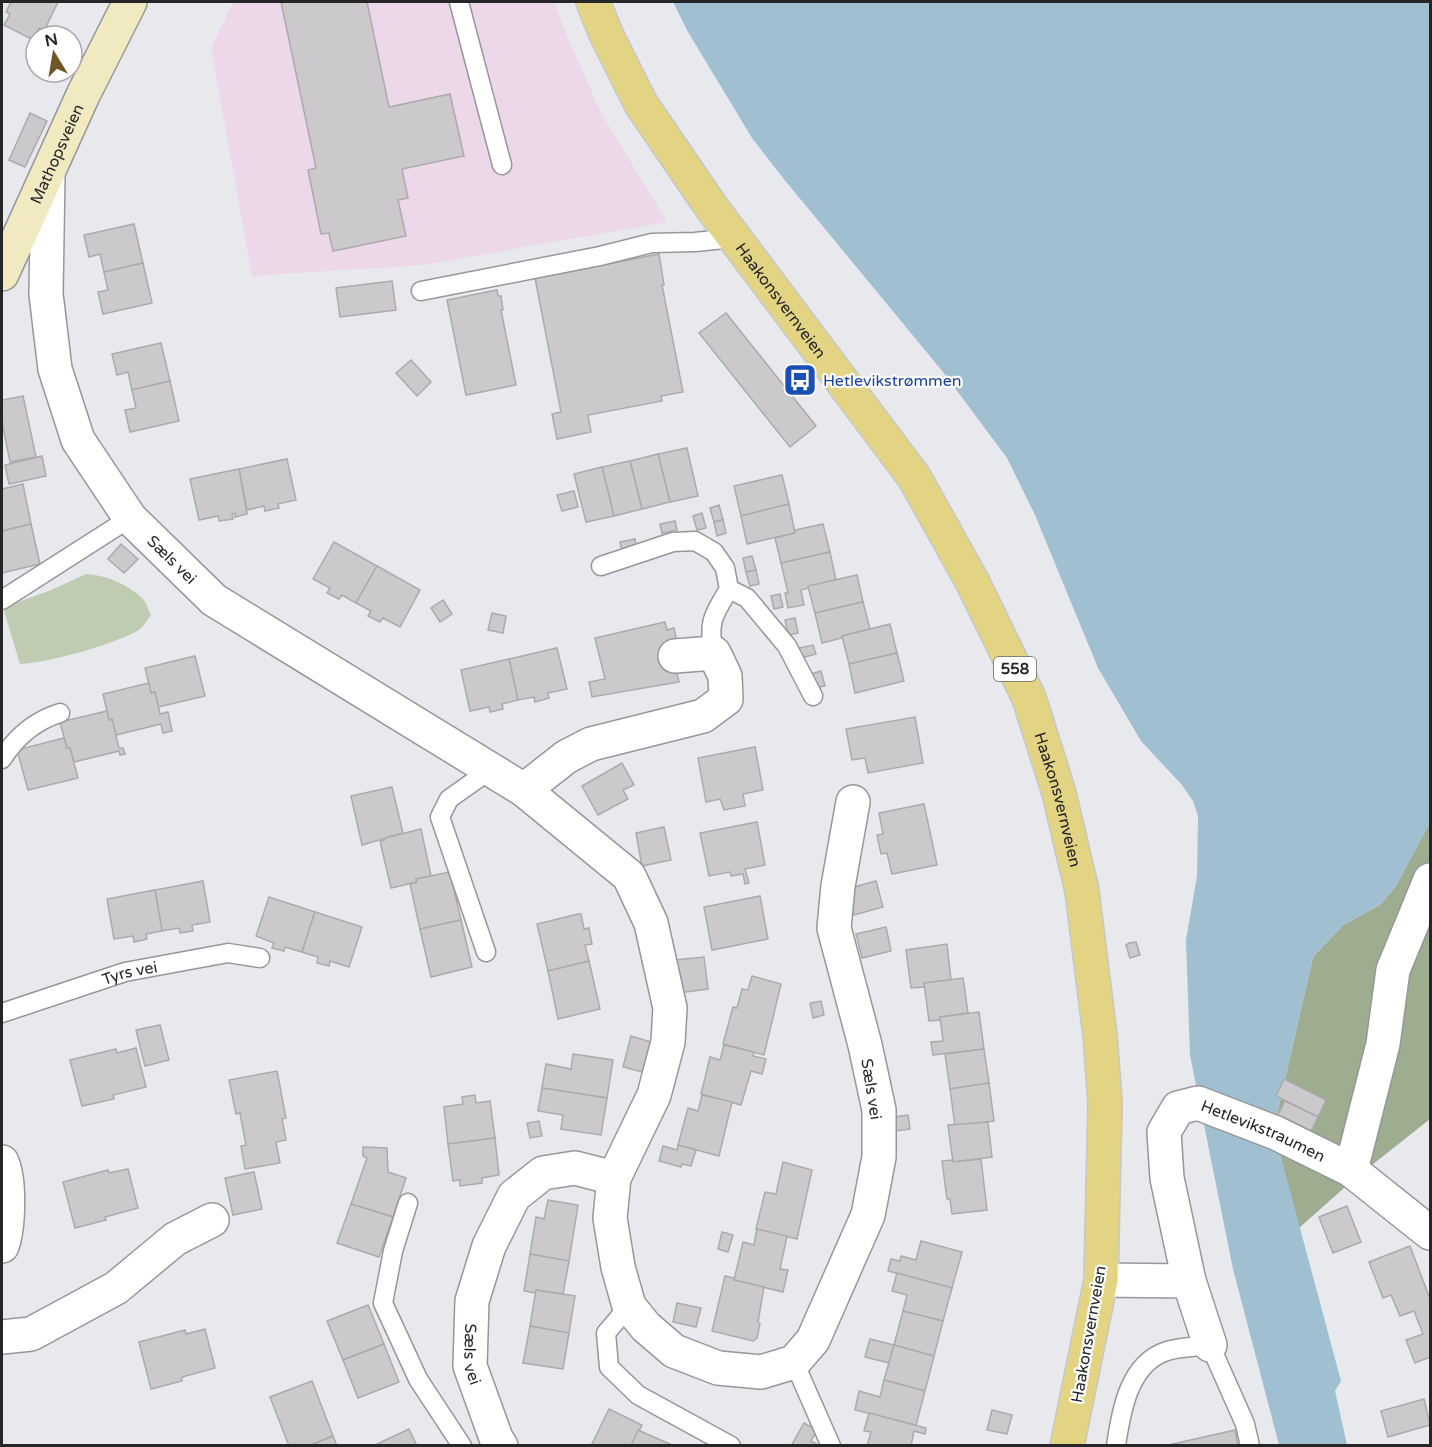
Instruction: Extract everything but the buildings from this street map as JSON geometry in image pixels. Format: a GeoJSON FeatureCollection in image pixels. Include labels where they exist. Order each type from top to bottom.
{"type":"FeatureCollection","features":[{"type":"Feature","properties":{"kind":"main road","name":"Mathopsveien"},"geometry":{"type":"LineString","coordinates":[[2,274],[83,95],[130,2]]}},
{"type":"Feature","properties":{"kind":"main road","name":"Haakonsvernveien"},"geometry":{"type":"LineString","coordinates":[[593,2],[606,34],[641,104],[734,238],[914,477],[972,581],[1029,698],[1059,793],[1082,891],[1099,1023],[1105,1102],[1101,1280],[1067,1446]]}},
{"type":"Feature","properties":{"kind":"street","name":"Sæls vei"},"geometry":{"type":"LineString","coordinates":[[48,175],[46,294],[55,369],[78,440],[130,518],[214,600],[524,790],[629,876],[651,923],[670,1008],[668,1042],[654,1095],[614,1178],[610,1218],[618,1267],[629,1306],[646,1327],[674,1351],[718,1368],[761,1372],[794,1362],[813,1340],[868,1215],[879,1157],[879,1110],[865,1045],[834,928],[838,886],[853,802]]}},
{"type":"Feature","properties":{"kind":"street"},"geometry":{"type":"LineString","coordinates":[[524,790],[566,757],[591,744],[703,716],[726,699],[725,676],[714,653],[675,656]]}},
{"type":"Feature","properties":{"kind":"street"},"geometry":{"type":"LineString","coordinates":[[1351,1170],[1383,1044],[1394,970],[1431,880]]}},
{"type":"Feature","properties":{"kind":"street","name":"Hetlevikstraumen"},"geometry":{"type":"LineString","coordinates":[[1210,1345],[1189,1281],[1167,1178],[1164,1132],[1178,1108],[1198,1103],[1276,1133],[1351,1170],[1431,1233]]}},
{"type":"Feature","properties":{"kind":"street"},"geometry":{"type":"LineString","coordinates":[[2,1162],[9,1190],[2,1246]]}},
{"type":"Feature","properties":{"kind":"street","name":"Sæls vei"},"geometry":{"type":"LineString","coordinates":[[501,1446],[470,1366],[472,1301],[489,1246],[514,1196],[543,1173],[574,1168],[614,1178]]}},
{"type":"Feature","properties":{"kind":"street"},"geometry":{"type":"LineString","coordinates":[[2,1337],[31,1334],[116,1288],[175,1239],[212,1220]]}},
{"type":"Feature","properties":{"kind":"street"},"geometry":{"type":"LineString","coordinates":[[1101,1280],[1189,1281]]}},
{"type":"Feature","properties":{"kind":"lane"},"geometry":{"type":"LineString","coordinates":[[459,2],[502,165]]}},
{"type":"Feature","properties":{"kind":"lane","name":"Haakonsvernveien"},"geometry":{"type":"LineString","coordinates":[[421,291],[600,256],[652,243],[734,238]]}},
{"type":"Feature","properties":{"kind":"lane"},"geometry":{"type":"LineString","coordinates":[[2,600],[130,518]]}},
{"type":"Feature","properties":{"kind":"lane"},"geometry":{"type":"LineString","coordinates":[[602,566],[673,542],[695,541],[714,552],[725,568],[729,589],[714,613],[710,634],[714,653]]}},
{"type":"Feature","properties":{"kind":"lane"},"geometry":{"type":"LineString","coordinates":[[729,589],[747,598],[787,646],[813,696]]}},
{"type":"Feature","properties":{"kind":"lane"},"geometry":{"type":"LineString","coordinates":[[2,759],[10,746],[35,723],[60,712]]}},
{"type":"Feature","properties":{"kind":"lane"},"geometry":{"type":"LineString","coordinates":[[486,952],[440,818],[449,799],[490,770]]}},
{"type":"Feature","properties":{"kind":"lane","name":"Tyrs vei"},"geometry":{"type":"LineString","coordinates":[[2,1013],[125,972],[228,953],[260,958]]}},
{"type":"Feature","properties":{"kind":"lane"},"geometry":{"type":"LineString","coordinates":[[408,1203],[393,1251],[382,1303],[418,1379],[462,1446]]}},
{"type":"Feature","properties":{"kind":"lane"},"geometry":{"type":"LineString","coordinates":[[629,1306],[606,1333],[609,1367],[638,1395],[731,1446]]}},
{"type":"Feature","properties":{"kind":"lane"},"geometry":{"type":"LineString","coordinates":[[1116,1446],[1120,1415],[1134,1379],[1151,1358],[1169,1350],[1210,1345]]}},
{"type":"Feature","properties":{"kind":"lane","name":"Hetlevikstraumen"},"geometry":{"type":"LineString","coordinates":[[1210,1345],[1245,1424],[1250,1446]]}},
{"type":"Feature","properties":{"kind":"lane"},"geometry":{"type":"LineString","coordinates":[[794,1362],[831,1446]]}},
{"type":"Feature","properties":{"kind":"shaded area"},"geometry":{"type":"Polygon","coordinates":[[[233,2],[555,2],[600,111],[667,222],[423,265],[252,276],[211,48],[233,2]]]}},
{"type":"Feature","properties":{"kind":"green space"},"geometry":{"type":"Polygon","coordinates":[[[86,574],[109,578],[136,593],[143,600],[151,615],[144,625],[139,630],[98,647],[20,664],[4,611],[18,602],[86,574]]]}},
{"type":"Feature","properties":{"kind":"green space"},"geometry":{"type":"Polygon","coordinates":[[[1430,822],[1430,1119],[1353,1180],[1299,1228],[1275,1135],[1276,1119],[1313,957],[1343,925],[1380,905],[1396,886],[1430,822]]]}},
{"type":"Feature","properties":{"kind":"water"},"geometry":{"type":"Polygon","coordinates":[[[673,2],[1430,2],[1430,822],[1396,886],[1380,905],[1343,925],[1313,957],[1276,1119],[1275,1135],[1341,1381],[1335,1391],[1347,1445],[1279,1445],[1233,1269],[1190,1055],[1186,940],[1197,876],[1198,816],[1193,801],[1182,785],[1141,741],[1098,668],[1035,515],[1007,458],[943,372],[752,138],[688,32],[673,2]]]}},
{"type":"Feature","properties":{"kind":"place","name":"Hetlevikstrømmen"},"geometry":{"type":"Point","coordinates":[800,380]}}]}
